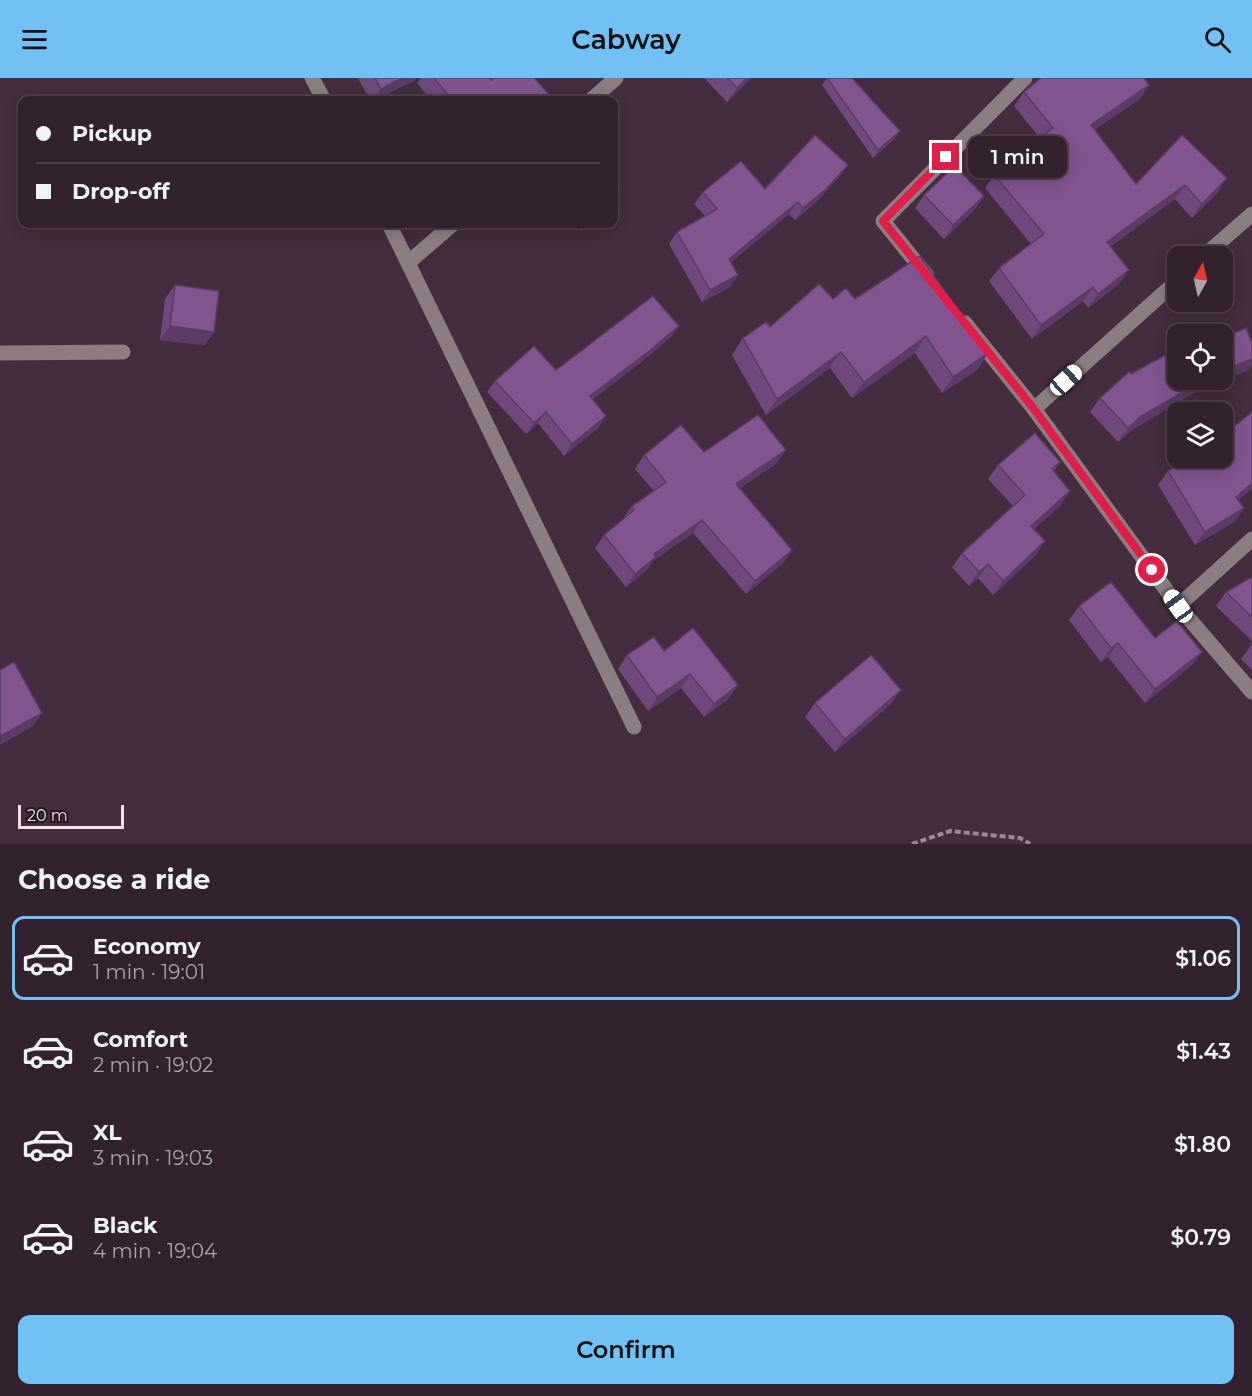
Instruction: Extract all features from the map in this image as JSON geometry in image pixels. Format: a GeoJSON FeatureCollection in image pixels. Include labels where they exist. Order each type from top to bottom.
{"type":"FeatureCollection","features":[{"type":"Feature","properties":{"kind":"street"},"geometry":{"type":"LineString","coordinates":[[312,78],[322,96]]}},
{"type":"Feature","properties":{"kind":"street"},"geometry":{"type":"LineString","coordinates":[[596,96],[616,78]]}},
{"type":"Feature","properties":{"kind":"street"},"geometry":{"type":"LineString","coordinates":[[933,283],[883,221],[1026,78]]}},
{"type":"Feature","properties":{"kind":"street"},"geometry":{"type":"LineString","coordinates":[[1215,246],[1252,214]]}},
{"type":"Feature","properties":{"kind":"street"},"geometry":{"type":"LineString","coordinates":[[391,228],[634,727]]}},
{"type":"Feature","properties":{"kind":"street"},"geometry":{"type":"LineString","coordinates":[[409,262],[448,228]]}},
{"type":"Feature","properties":{"kind":"street"},"geometry":{"type":"LineString","coordinates":[[1034,409],[1167,290]]}},
{"type":"Feature","properties":{"kind":"street"},"geometry":{"type":"LineString","coordinates":[[955,310],[1034,409],[1178,606],[1252,692]]}},
{"type":"Feature","properties":{"kind":"street"},"geometry":{"type":"LineString","coordinates":[[0,353],[123,352]]}},
{"type":"Feature","properties":{"kind":"street"},"geometry":{"type":"LineString","coordinates":[[1178,606],[1252,539]]}},
{"type":"Feature","properties":{"kind":"path"},"geometry":{"type":"LineString","coordinates":[[912,844],[950,831],[1020,838],[1030,844]]}},
{"type":"Feature","properties":{"kind":"building"},"geometry":{"type":"Polygon","coordinates":[[[375,78],[402,78],[381,89],[375,78]]]}},
{"type":"Feature","properties":{"kind":"building"},"geometry":{"type":"Polygon","coordinates":[[[434,78],[490,78],[491,80],[493,78],[534,78],[550,96],[449,96],[434,78]]]}},
{"type":"Feature","properties":{"kind":"building"},"geometry":{"type":"Polygon","coordinates":[[[727,78],[747,78],[737,88],[727,78]]]}},
{"type":"Feature","properties":{"kind":"building"},"geometry":{"type":"Polygon","coordinates":[[[827,78],[852,78],[900,131],[878,150],[827,78]]]}},
{"type":"Feature","properties":{"kind":"building"},"geometry":{"type":"Polygon","coordinates":[[[1041,78],[1144,78],[1149,85],[1091,125],[1136,184],[1182,135],[1227,178],[1202,204],[1185,185],[1107,242],[1129,270],[1098,294],[1093,287],[1041,325],[999,268],[1044,234],[994,175],[1053,128],[1024,92],[1041,78]]]}},
{"type":"Feature","properties":{"kind":"building"},"geometry":{"type":"Polygon","coordinates":[[[815,135],[848,165],[826,189],[803,208],[798,202],[729,259],[738,275],[710,290],[677,232],[717,209],[703,192],[741,161],[765,189],[815,135]]]}},
{"type":"Feature","properties":{"kind":"building"},"geometry":{"type":"Polygon","coordinates":[[[955,166],[984,196],[953,225],[924,195],[955,166]]]}},
{"type":"Feature","properties":{"kind":"building"},"geometry":{"type":"Polygon","coordinates":[[[920,256],[988,353],[953,377],[926,336],[864,382],[841,352],[777,399],[743,338],[766,322],[770,327],[819,284],[833,299],[846,288],[855,299],[920,256]]]}},
{"type":"Feature","properties":{"kind":"building"},"geometry":{"type":"Polygon","coordinates":[[[175,285],[219,291],[214,332],[170,326],[175,285]]]}},
{"type":"Feature","properties":{"kind":"building"},"geometry":{"type":"Polygon","coordinates":[[[653,296],[679,326],[590,396],[606,416],[572,444],[546,412],[534,423],[495,381],[534,346],[556,370],[653,296]]]}},
{"type":"Feature","properties":{"kind":"building"},"geometry":{"type":"Polygon","coordinates":[[[1246,328],[1252,343],[1252,359],[1233,367],[1233,333],[1246,328]]]}},
{"type":"Feature","properties":{"kind":"building"},"geometry":{"type":"Polygon","coordinates":[[[1167,354],[1167,390],[1186,390],[1141,416],[1128,428],[1100,398],[1129,372],[1131,374],[1167,354]]]}},
{"type":"Feature","properties":{"kind":"building"},"geometry":{"type":"Polygon","coordinates":[[[1252,412],[1252,483],[1236,497],[1244,508],[1205,532],[1168,471],[1173,468],[1233,468],[1233,427],[1252,412]]]}},
{"type":"Feature","properties":{"kind":"building"},"geometry":{"type":"Polygon","coordinates":[[[758,415],[786,450],[736,484],[792,550],[755,581],[702,520],[654,554],[656,557],[635,574],[604,535],[634,510],[631,507],[666,482],[644,455],[681,425],[704,452],[758,415]]]}},
{"type":"Feature","properties":{"kind":"building"},"geometry":{"type":"Polygon","coordinates":[[[1035,433],[1060,462],[1052,469],[1070,491],[1031,526],[1045,541],[1003,581],[988,564],[979,572],[962,553],[1025,495],[998,465],[1035,433]]]}},
{"type":"Feature","properties":{"kind":"building"},"geometry":{"type":"Polygon","coordinates":[[[1252,577],[1252,617],[1226,592],[1252,577]]]}},
{"type":"Feature","properties":{"kind":"building"},"geometry":{"type":"Polygon","coordinates":[[[1111,582],[1155,638],[1177,621],[1202,652],[1155,689],[1118,643],[1111,648],[1079,606],[1111,582]]]}},
{"type":"Feature","properties":{"kind":"building"},"geometry":{"type":"Polygon","coordinates":[[[693,628],[738,685],[714,704],[690,674],[657,697],[627,655],[654,637],[664,651],[693,628]]]}},
{"type":"Feature","properties":{"kind":"building"},"geometry":{"type":"Polygon","coordinates":[[[871,655],[901,690],[845,739],[815,703],[871,655]]]}},
{"type":"Feature","properties":{"kind":"building"},"geometry":{"type":"Polygon","coordinates":[[[14,662],[42,713],[1,736],[0,670],[14,662]]]}},
{"type":"Feature","properties":{"kind":"route"},"geometry":{"type":"LineString","coordinates":[[946,157],[883,221],[1034,409],[1152,570]]}}]}
